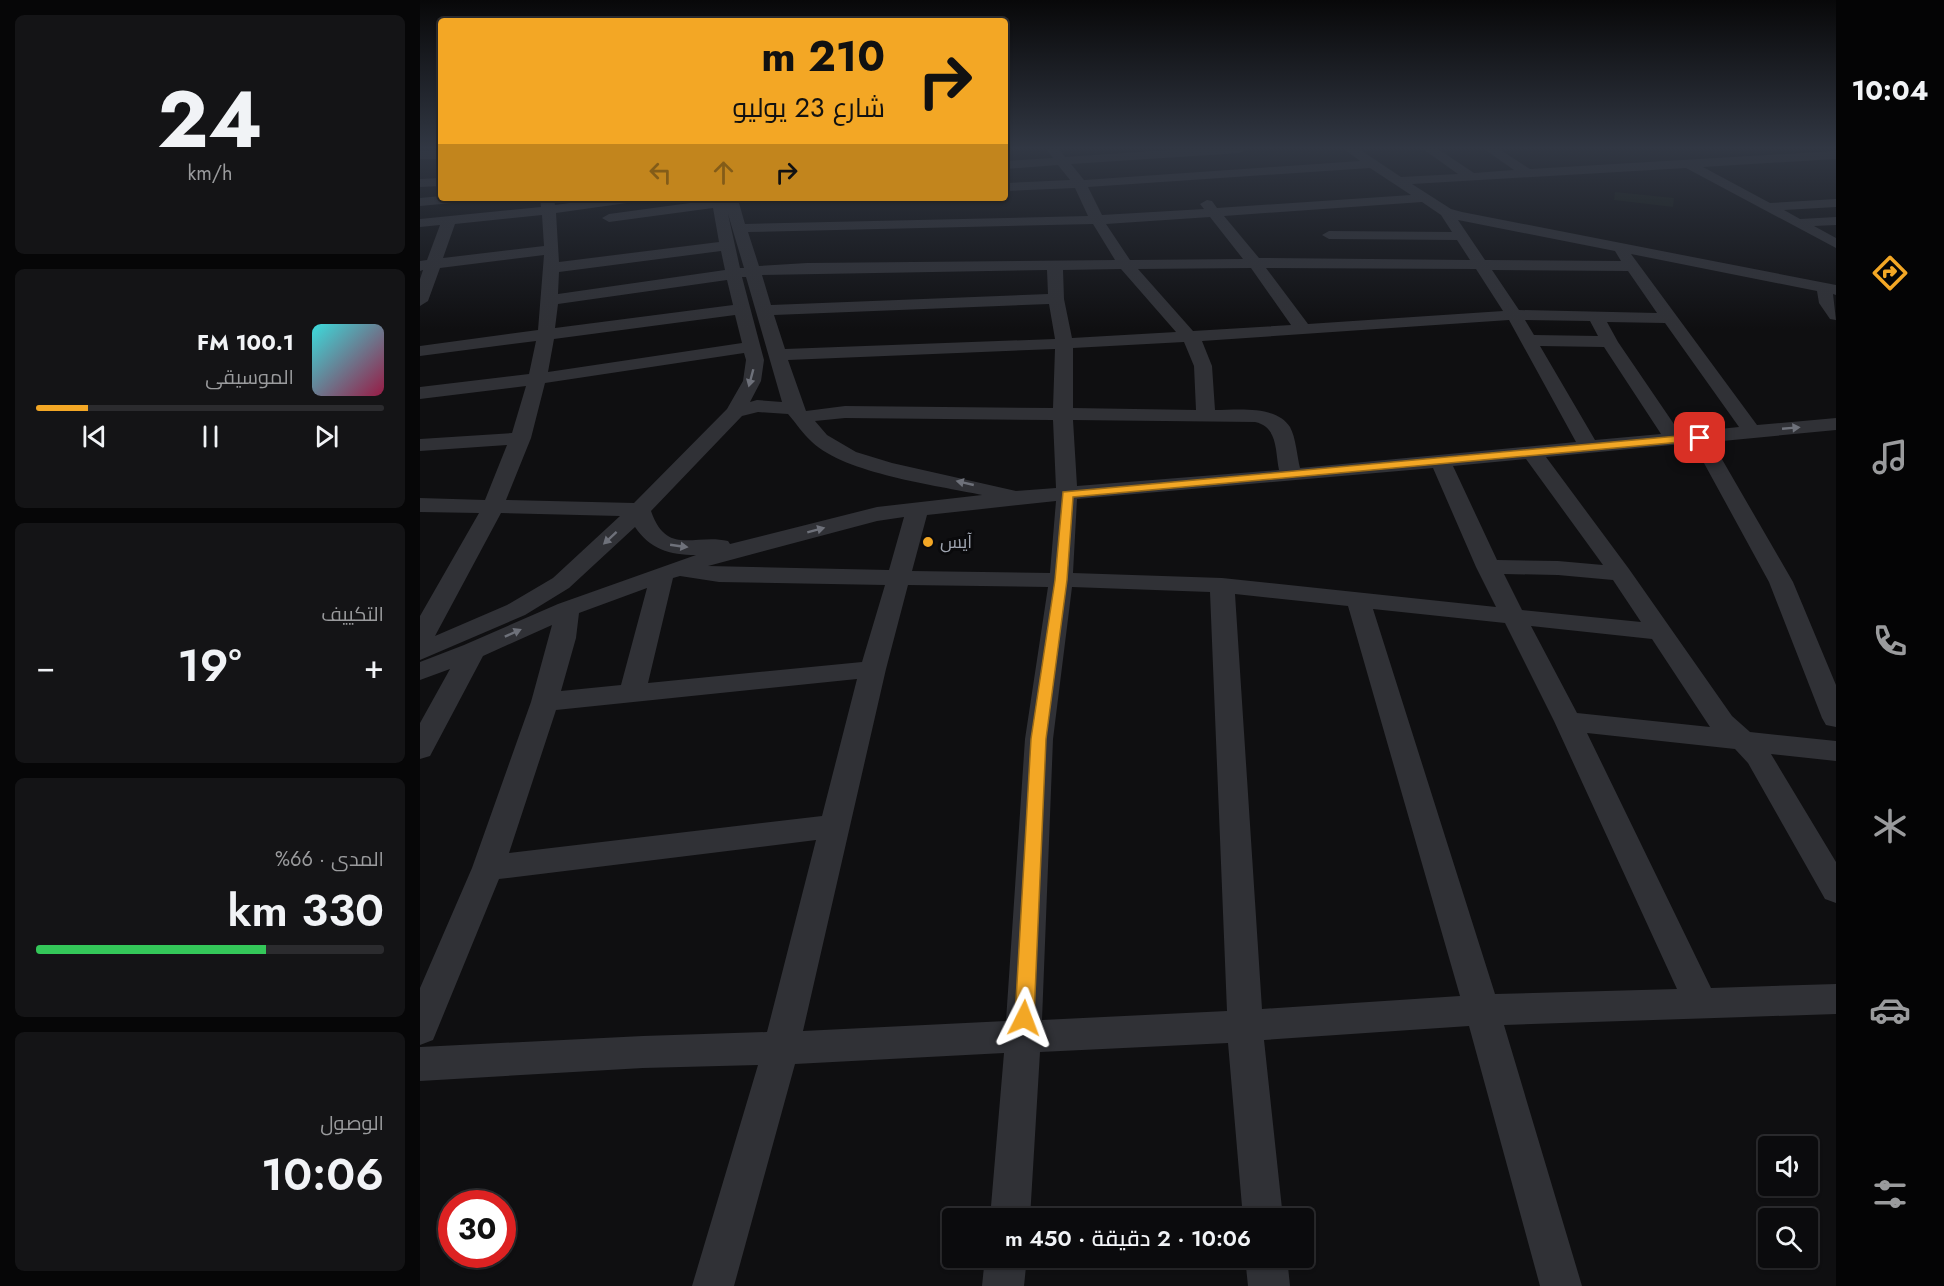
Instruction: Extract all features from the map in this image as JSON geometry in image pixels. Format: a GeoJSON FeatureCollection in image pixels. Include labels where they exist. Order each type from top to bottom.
{"type":"FeatureCollection","features":[{"type":"Feature","properties":{"kind":"street"},"geometry":{"type":"LineString","coordinates":[[420,223],[553,215],[582,209]]}},
{"type":"Feature","properties":{"kind":"street"},"geometry":{"type":"LineString","coordinates":[[596,220],[666,209]]}},
{"type":"Feature","properties":{"kind":"street"},"geometry":{"type":"LineString","coordinates":[[729,209],[727,246],[765,310],[776,355],[798,413],[820,439],[863,461],[1022,497]]}},
{"type":"Feature","properties":{"kind":"street"},"geometry":{"type":"LineString","coordinates":[[420,652],[495,620],[538,598],[561,583],[640,510],[735,412],[752,381],[755,360],[742,309],[743,272],[740,228],[733,209]]}},
{"type":"Feature","properties":{"kind":"street"},"geometry":{"type":"LineString","coordinates":[[1092,209],[1125,264],[1195,344],[1202,358],[1206,416]]}},
{"type":"Feature","properties":{"kind":"street"},"geometry":{"type":"LineString","coordinates":[[1210,209],[1255,263],[1303,329]]}},
{"type":"Feature","properties":{"kind":"street"},"geometry":{"type":"LineString","coordinates":[[1322,221],[1377,209]]}},
{"type":"Feature","properties":{"kind":"street"},"geometry":{"type":"LineString","coordinates":[[1442,209],[1463,236],[1514,315],[1589,447]]}},
{"type":"Feature","properties":{"kind":"street"},"geometry":{"type":"LineString","coordinates":[[1772,209],[1836,244]]}},
{"type":"Feature","properties":{"kind":"street"},"geometry":{"type":"LineString","coordinates":[[1446,212],[1830,289],[1827,303],[1836,315]]}},
{"type":"Feature","properties":{"kind":"street"},"geometry":{"type":"LineString","coordinates":[[740,228],[1097,220],[1213,213],[1322,221],[1463,236]]}},
{"type":"Feature","properties":{"kind":"street"},"geometry":{"type":"LineString","coordinates":[[420,640],[493,506],[521,438],[537,379],[552,300],[553,215]]}},
{"type":"Feature","properties":{"kind":"street"},"geometry":{"type":"LineString","coordinates":[[420,301],[427,265],[448,220]]}},
{"type":"Feature","properties":{"kind":"street"},"geometry":{"type":"LineString","coordinates":[[1322,221],[1340,264]]}},
{"type":"Feature","properties":{"kind":"street"},"geometry":{"type":"LineString","coordinates":[[1796,223],[1836,222]]}},
{"type":"Feature","properties":{"kind":"street"},"geometry":{"type":"LineString","coordinates":[[427,265],[552,259],[727,246]]}},
{"type":"Feature","properties":{"kind":"street"},"geometry":{"type":"LineString","coordinates":[[1619,248],[1752,432]]}},
{"type":"Feature","properties":{"kind":"street"},"geometry":{"type":"LineString","coordinates":[[552,300],[743,272],[902,266],[1255,263],[1630,266]]}},
{"type":"Feature","properties":{"kind":"street"},"geometry":{"type":"LineString","coordinates":[[1011,1208],[1023,1038],[1039,739],[1061,580],[1067,494],[1064,343],[1056,299],[1055,264]]}},
{"type":"Feature","properties":{"kind":"street"},"geometry":{"type":"LineString","coordinates":[[765,310],[1056,299]]}},
{"type":"Feature","properties":{"kind":"street"},"geometry":{"type":"LineString","coordinates":[[420,351],[742,309]]}},
{"type":"Feature","properties":{"kind":"street"},"geometry":{"type":"LineString","coordinates":[[776,355],[1188,337],[1514,315],[1671,318]]}},
{"type":"Feature","properties":{"kind":"street"},"geometry":{"type":"LineString","coordinates":[[1596,316],[1609,342],[1675,440]]}},
{"type":"Feature","properties":{"kind":"street"},"geometry":{"type":"LineString","coordinates":[[1528,340],[1609,342]]}},
{"type":"Feature","properties":{"kind":"street"},"geometry":{"type":"LineString","coordinates":[[420,393],[537,379],[752,346]]}},
{"type":"Feature","properties":{"kind":"street"},"geometry":{"type":"LineString","coordinates":[[735,412],[757,406],[798,413],[1255,417],[1278,424],[1291,475]]}},
{"type":"Feature","properties":{"kind":"street"},"geometry":{"type":"LineString","coordinates":[[420,671],[473,651],[567,609],[670,571],[724,553],[877,514],[1022,497],[1441,462],[1829,425],[1836,444]]}},
{"type":"Feature","properties":{"kind":"street"},"geometry":{"type":"LineString","coordinates":[[420,445],[521,438]]}},
{"type":"Feature","properties":{"kind":"street"},"geometry":{"type":"LineString","coordinates":[[1700,438],[1781,582],[1836,718]]}},
{"type":"Feature","properties":{"kind":"street"},"geometry":{"type":"LineString","coordinates":[[1532,453],[1621,574],[1724,726],[1749,743],[1771,775],[1836,891]]}},
{"type":"Feature","properties":{"kind":"street"},"geometry":{"type":"LineString","coordinates":[[1441,462],[1511,615],[1568,721],[1700,1002]]}},
{"type":"Feature","properties":{"kind":"street"},"geometry":{"type":"LineString","coordinates":[[420,505],[640,510]]}},
{"type":"Feature","properties":{"kind":"street"},"geometry":{"type":"LineString","coordinates":[[713,1286],[781,1048],[873,669],[918,508]]}},
{"type":"Feature","properties":{"kind":"street"},"geometry":{"type":"LineString","coordinates":[[640,510],[643,524],[655,540],[675,547],[702,548],[786,539]]}},
{"type":"Feature","properties":{"kind":"street"},"geometry":{"type":"LineString","coordinates":[[1488,567],[1558,568],[1621,574]]}},
{"type":"Feature","properties":{"kind":"street"},"geometry":{"type":"LineString","coordinates":[[670,571],[712,575],[1061,580],[1222,585],[1661,632]]}},
{"type":"Feature","properties":{"kind":"street"},"geometry":{"type":"LineString","coordinates":[[632,693],[670,571]]}},
{"type":"Feature","properties":{"kind":"street"},"geometry":{"type":"LineString","coordinates":[[1222,585],[1245,1026],[1262,1208]]}},
{"type":"Feature","properties":{"kind":"street"},"geometry":{"type":"LineString","coordinates":[[1358,600],[1482,1010],[1561,1286]]}},
{"type":"Feature","properties":{"kind":"street"},"geometry":{"type":"LineString","coordinates":[[420,1029],[488,868],[545,702],[563,638],[567,609]]}},
{"type":"Feature","properties":{"kind":"street"},"geometry":{"type":"LineString","coordinates":[[420,749],[473,651]]}},
{"type":"Feature","properties":{"kind":"street"},"geometry":{"type":"LineString","coordinates":[[545,702],[873,669]]}},
{"type":"Feature","properties":{"kind":"street"},"geometry":{"type":"LineString","coordinates":[[1568,721],[1836,751]]}},
{"type":"Feature","properties":{"kind":"street"},"geometry":{"type":"LineString","coordinates":[[488,868],[835,826]]}},
{"type":"Feature","properties":{"kind":"street"},"geometry":{"type":"LineString","coordinates":[[420,1064],[643,1052],[1023,1038],[1482,1010],[1836,999]]}},
{"type":"Feature","properties":{"kind":"street"},"geometry":{"type":"LineString","coordinates":[[1002,1286],[1004,1268]]}},
{"type":"Feature","properties":{"kind":"street"},"geometry":{"type":"LineString","coordinates":[[1267,1268],[1269,1286]]}},
{"type":"Feature","properties":{"kind":"place","name":"آيس"},"geometry":{"type":"Point","coordinates":[928,542]}},
{"type":"Feature","properties":{"kind":"route"},"geometry":{"type":"LineString","coordinates":[[1024,1018],[1039,739],[1061,580],[1067,494],[1700,438]]}}]}
